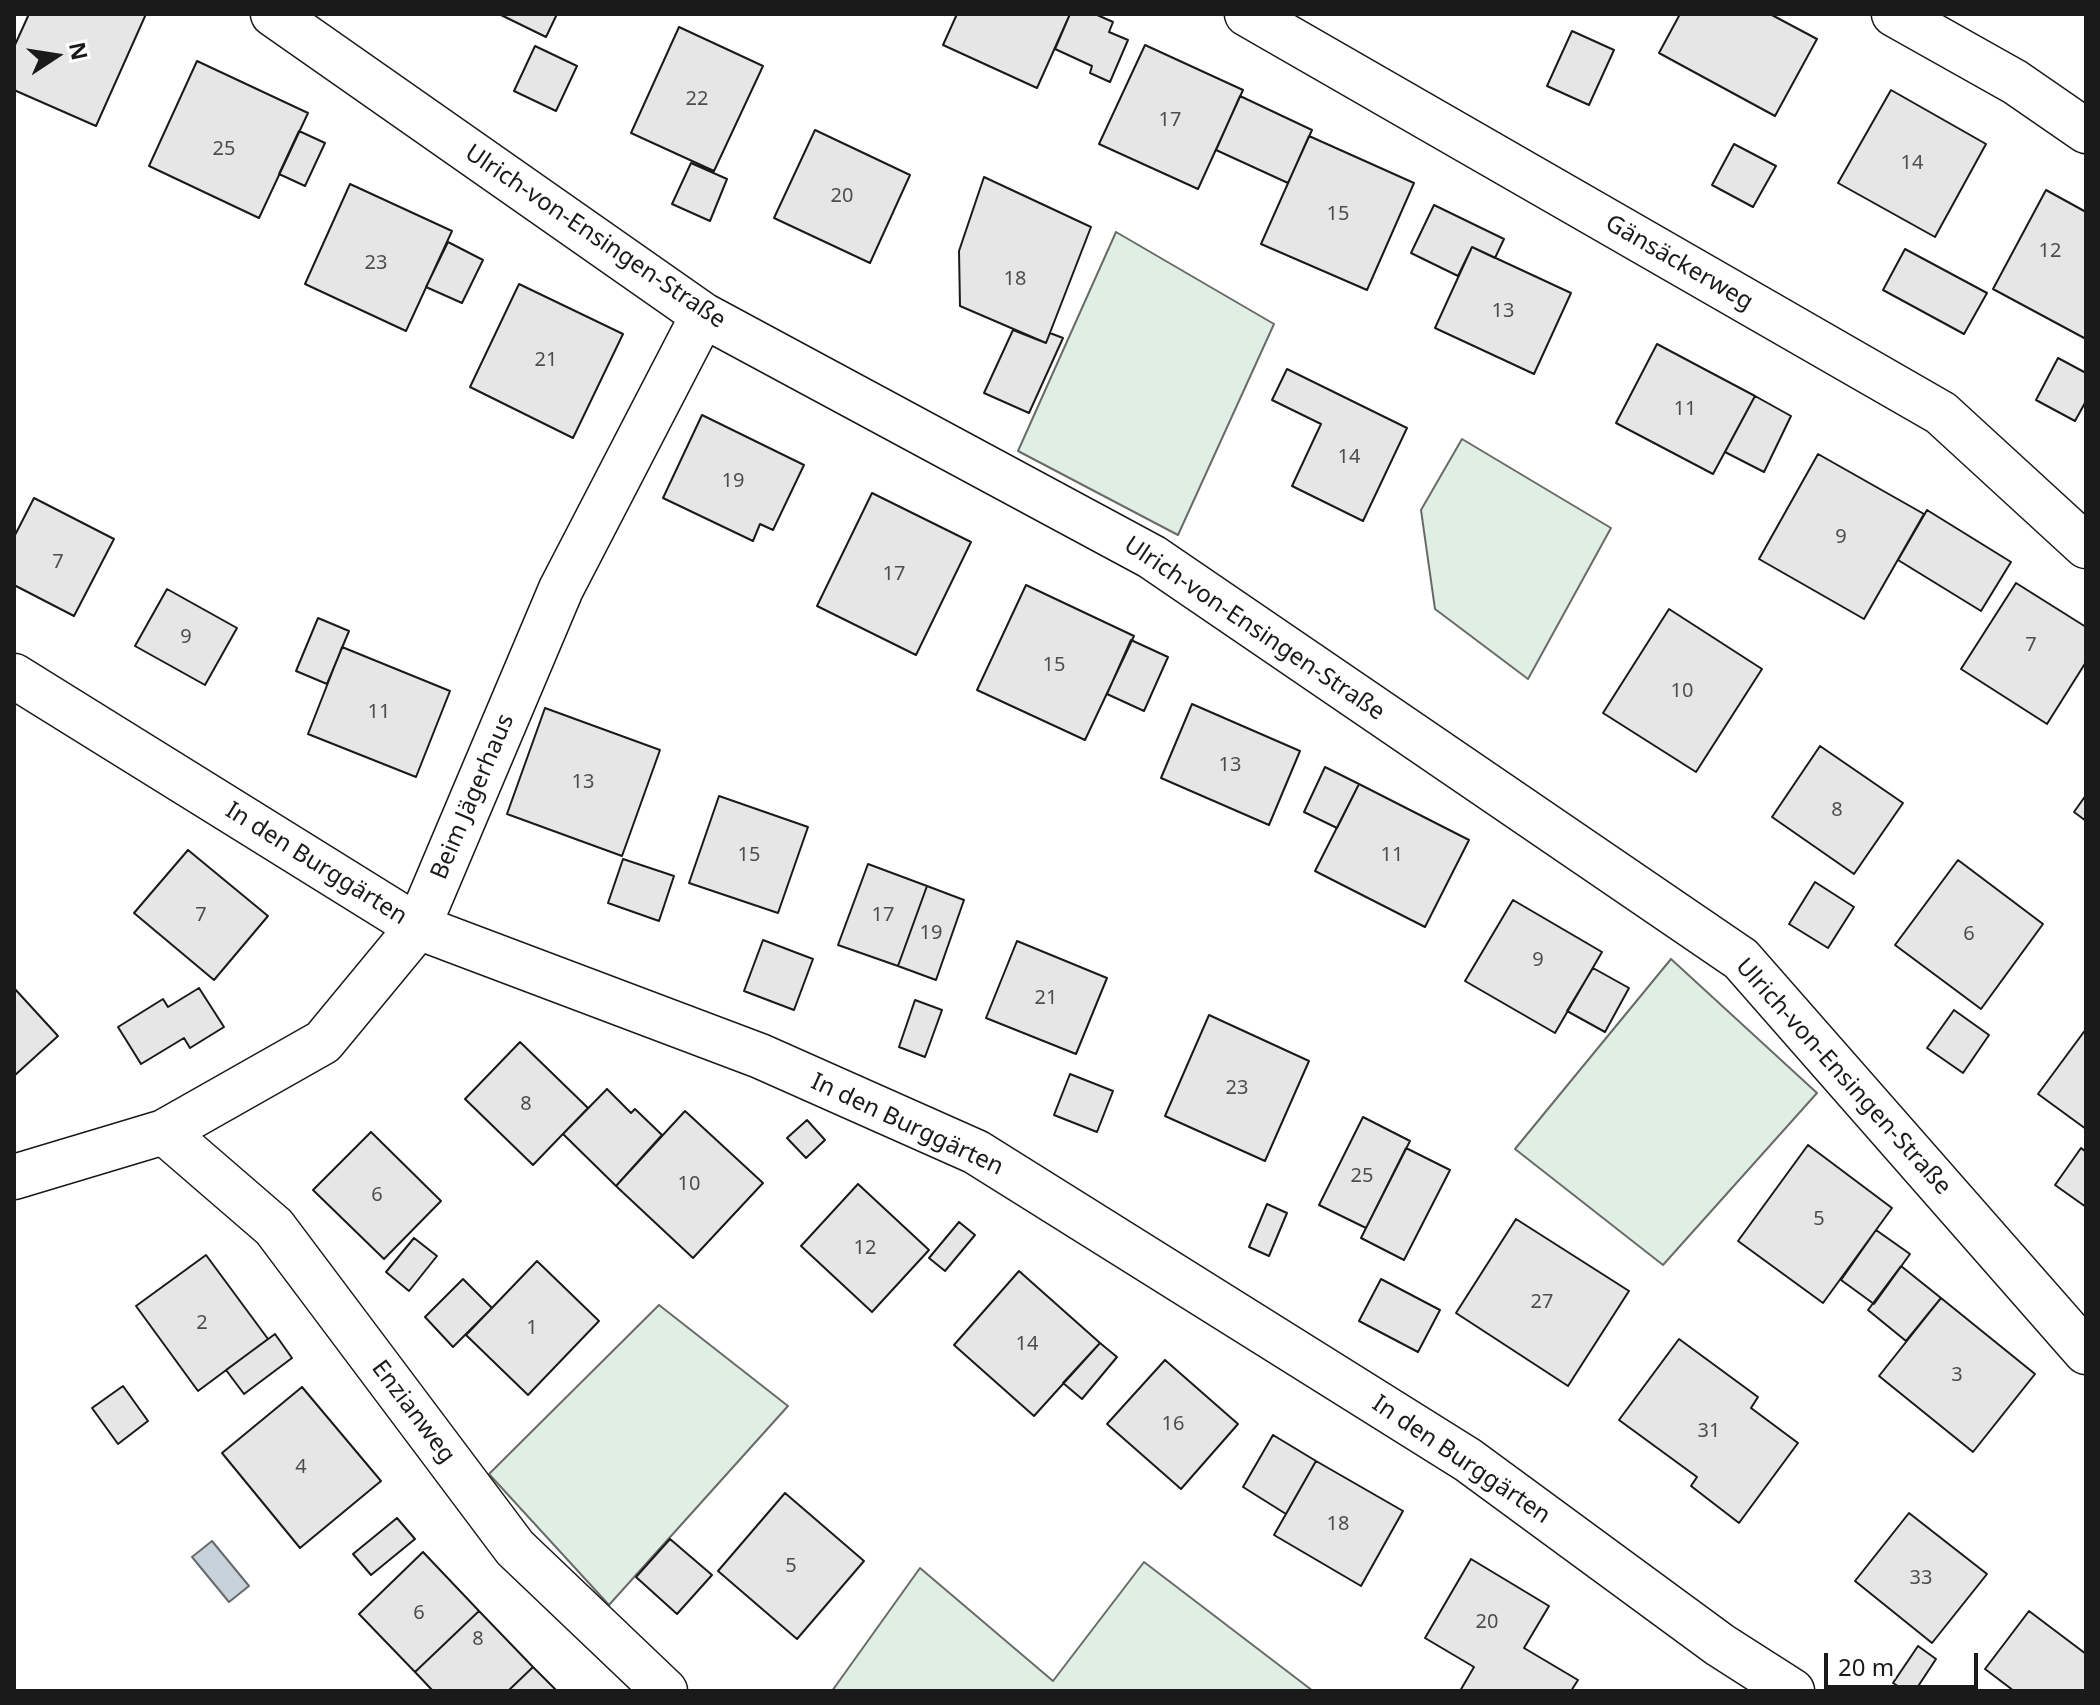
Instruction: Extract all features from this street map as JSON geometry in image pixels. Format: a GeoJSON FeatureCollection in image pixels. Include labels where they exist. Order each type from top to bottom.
{"type":"FeatureCollection","features":[{"type":"Feature","properties":{"kind":"street","name":"Gänsäckerweg"},"geometry":{"type":"LineString","coordinates":[[1247,14],[1941,413],[2086,546]]}},
{"type":"Feature","properties":{"kind":"street"},"geometry":{"type":"LineString","coordinates":[[1894,14],[2015,82],[2086,131]]}},
{"type":"Feature","properties":{"kind":"street","name":"Ulrich-von-Ensingen-Straße"},"geometry":{"type":"LineString","coordinates":[[301,21],[703,315],[1152,557],[1741,959],[2086,1352]]}},
{"type":"Feature","properties":{"kind":"street","name":"Beim Jägerhaus"},"geometry":{"type":"LineString","coordinates":[[14,1177],[164,1132],[323,1042],[418,927],[561,589],[703,315]]}},
{"type":"Feature","properties":{"kind":"street","name":"In den Burggärten"},"geometry":{"type":"LineString","coordinates":[[14,676],[418,927],[760,1056],[976,1152],[1468,1460],[1720,1645],[1792,1691]]}},
{"type":"Feature","properties":{"kind":"street","name":"Enzianweg"},"geometry":{"type":"LineString","coordinates":[[164,1132],[274,1227],[515,1548],[665,1691]]}},
{"type":"Feature","properties":{"kind":"green space"},"geometry":{"type":"Polygon","coordinates":[[[1116,232],[1274,324],[1178,535],[1018,451],[1116,232]]]}},
{"type":"Feature","properties":{"kind":"green space"},"geometry":{"type":"Polygon","coordinates":[[[1462,439],[1611,528],[1528,679],[1435,609],[1421,510],[1462,439]]]}},
{"type":"Feature","properties":{"kind":"green space"},"geometry":{"type":"Polygon","coordinates":[[[1671,959],[1817,1093],[1663,1265],[1515,1149],[1671,959]]]}},
{"type":"Feature","properties":{"kind":"green space"},"geometry":{"type":"Polygon","coordinates":[[[659,1305],[788,1406],[609,1605],[489,1474],[659,1305]]]}},
{"type":"Feature","properties":{"kind":"green space"},"geometry":{"type":"Polygon","coordinates":[[[1144,1562],[1313,1691],[832,1691],[920,1568],[1053,1681],[1144,1562]]]}},
{"type":"Feature","properties":{"kind":"shaded area"},"geometry":{"type":"Polygon","coordinates":[[[212,1541],[249,1586],[229,1602],[192,1557],[212,1541]]]}},
{"type":"Feature","properties":{"kind":"building"},"geometry":{"type":"Polygon","coordinates":[[[29,14],[146,14],[96,126],[14,90],[14,47],[29,14]]]}},
{"type":"Feature","properties":{"kind":"building"},"geometry":{"type":"Polygon","coordinates":[[[499,14],[557,14],[546,37],[499,14]]]}},
{"type":"Feature","properties":{"kind":"building"},"geometry":{"type":"Polygon","coordinates":[[[957,14],[1070,14],[1037,88],[943,45],[957,14]]]}},
{"type":"Feature","properties":{"kind":"building"},"geometry":{"type":"Polygon","coordinates":[[[1070,14],[1095,14],[1113,22],[1109,32],[1128,40],[1110,82],[1090,73],[1092,66],[1055,49],[1070,14]]]}},
{"type":"Feature","properties":{"kind":"building"},"geometry":{"type":"Polygon","coordinates":[[[1680,14],[1770,14],[1817,39],[1775,116],[1659,53],[1680,14]]]}},
{"type":"Feature","properties":{"kind":"building"},"geometry":{"type":"Polygon","coordinates":[[[679,27],[763,66],[714,171],[631,133],[679,27]]]}},
{"type":"Feature","properties":{"kind":"building"},"geometry":{"type":"Polygon","coordinates":[[[1572,31],[1614,50],[1589,105],[1547,86],[1572,31]]]}},
{"type":"Feature","properties":{"kind":"building"},"geometry":{"type":"Polygon","coordinates":[[[1145,45],[1243,90],[1198,189],[1099,144],[1145,45]]]}},
{"type":"Feature","properties":{"kind":"building"},"geometry":{"type":"Polygon","coordinates":[[[535,46],[577,66],[556,111],[514,91],[535,46]]]}},
{"type":"Feature","properties":{"kind":"building"},"geometry":{"type":"Polygon","coordinates":[[[197,61],[308,113],[259,218],[149,166],[197,61]]]}},
{"type":"Feature","properties":{"kind":"building"},"geometry":{"type":"Polygon","coordinates":[[[1891,90],[1986,144],[1935,237],[1838,183],[1891,90]]]}},
{"type":"Feature","properties":{"kind":"building"},"geometry":{"type":"Polygon","coordinates":[[[1240,96],[1312,130],[1288,183],[1216,150],[1240,96]]]}},
{"type":"Feature","properties":{"kind":"building"},"geometry":{"type":"Polygon","coordinates":[[[815,130],[910,175],[870,263],[774,218],[815,130]]]}},
{"type":"Feature","properties":{"kind":"building"},"geometry":{"type":"Polygon","coordinates":[[[299,131],[325,143],[305,186],[279,174],[299,131]]]}},
{"type":"Feature","properties":{"kind":"building"},"geometry":{"type":"Polygon","coordinates":[[[1309,136],[1414,183],[1367,290],[1261,244],[1309,136]]]}},
{"type":"Feature","properties":{"kind":"building"},"geometry":{"type":"Polygon","coordinates":[[[1734,144],[1776,166],[1753,207],[1712,185],[1734,144]]]}},
{"type":"Feature","properties":{"kind":"building"},"geometry":{"type":"Polygon","coordinates":[[[691,163],[727,179],[710,221],[672,204],[691,163]]]}},
{"type":"Feature","properties":{"kind":"building"},"geometry":{"type":"Polygon","coordinates":[[[984,177],[1091,227],[1046,343],[960,306],[959,251],[984,177]]]}},
{"type":"Feature","properties":{"kind":"building"},"geometry":{"type":"Polygon","coordinates":[[[350,184],[452,231],[406,331],[305,284],[350,184]]]}},
{"type":"Feature","properties":{"kind":"building"},"geometry":{"type":"Polygon","coordinates":[[[2046,190],[2086,212],[2086,339],[1993,289],[2046,190]]]}},
{"type":"Feature","properties":{"kind":"building"},"geometry":{"type":"Polygon","coordinates":[[[1434,205],[1504,239],[1495,258],[1472,247],[1458,276],[1411,253],[1434,205]]]}},
{"type":"Feature","properties":{"kind":"building"},"geometry":{"type":"Polygon","coordinates":[[[448,242],[483,260],[462,303],[426,287],[448,242]]]}},
{"type":"Feature","properties":{"kind":"building"},"geometry":{"type":"Polygon","coordinates":[[[1472,247],[1571,293],[1534,374],[1435,328],[1472,247]]]}},
{"type":"Feature","properties":{"kind":"building"},"geometry":{"type":"Polygon","coordinates":[[[1905,249],[1987,293],[1964,334],[1883,290],[1905,249]]]}},
{"type":"Feature","properties":{"kind":"building"},"geometry":{"type":"Polygon","coordinates":[[[519,284],[623,334],[573,438],[470,387],[519,284]]]}},
{"type":"Feature","properties":{"kind":"building"},"geometry":{"type":"Polygon","coordinates":[[[1013,330],[1046,343],[1050,333],[1063,338],[1029,413],[984,393],[1013,330]]]}},
{"type":"Feature","properties":{"kind":"building"},"geometry":{"type":"Polygon","coordinates":[[[1657,344],[1755,396],[1713,474],[1616,423],[1657,344]]]}},
{"type":"Feature","properties":{"kind":"building"},"geometry":{"type":"Polygon","coordinates":[[[2058,358],[2086,373],[2086,401],[2075,421],[2036,400],[2058,358]]]}},
{"type":"Feature","properties":{"kind":"building"},"geometry":{"type":"Polygon","coordinates":[[[1287,369],[1407,428],[1363,521],[1292,486],[1321,424],[1272,400],[1287,369]]]}},
{"type":"Feature","properties":{"kind":"building"},"geometry":{"type":"Polygon","coordinates":[[[1755,396],[1791,416],[1764,472],[1725,452],[1755,396]]]}},
{"type":"Feature","properties":{"kind":"building"},"geometry":{"type":"Polygon","coordinates":[[[702,415],[804,465],[773,530],[760,524],[753,541],[663,498],[702,415]]]}},
{"type":"Feature","properties":{"kind":"building"},"geometry":{"type":"Polygon","coordinates":[[[1818,454],[1924,514],[1864,619],[1759,559],[1818,454]]]}},
{"type":"Feature","properties":{"kind":"building"},"geometry":{"type":"Polygon","coordinates":[[[872,493],[971,542],[916,655],[817,606],[872,493]]]}},
{"type":"Feature","properties":{"kind":"building"},"geometry":{"type":"Polygon","coordinates":[[[34,498],[114,539],[74,616],[14,585],[14,537],[34,498]]]}},
{"type":"Feature","properties":{"kind":"building"},"geometry":{"type":"Polygon","coordinates":[[[1927,510],[2011,562],[1981,611],[1898,560],[1927,510]]]}},
{"type":"Feature","properties":{"kind":"building"},"geometry":{"type":"Polygon","coordinates":[[[2016,583],[2086,627],[2086,662],[2047,724],[1961,669],[2016,583]]]}},
{"type":"Feature","properties":{"kind":"building"},"geometry":{"type":"Polygon","coordinates":[[[1026,585],[1134,636],[1085,740],[977,690],[1026,585]]]}},
{"type":"Feature","properties":{"kind":"building"},"geometry":{"type":"Polygon","coordinates":[[[167,589],[237,628],[205,685],[135,646],[167,589]]]}},
{"type":"Feature","properties":{"kind":"building"},"geometry":{"type":"Polygon","coordinates":[[[1669,609],[1762,669],[1696,772],[1603,713],[1669,609]]]}},
{"type":"Feature","properties":{"kind":"building"},"geometry":{"type":"Polygon","coordinates":[[[318,618],[349,631],[327,684],[296,671],[318,618]]]}},
{"type":"Feature","properties":{"kind":"building"},"geometry":{"type":"Polygon","coordinates":[[[1131,640],[1168,657],[1144,711],[1107,694],[1131,640]]]}},
{"type":"Feature","properties":{"kind":"building"},"geometry":{"type":"Polygon","coordinates":[[[342,647],[450,691],[416,777],[308,734],[342,647]]]}},
{"type":"Feature","properties":{"kind":"building"},"geometry":{"type":"Polygon","coordinates":[[[1192,704],[1300,751],[1269,825],[1161,778],[1192,704]]]}},
{"type":"Feature","properties":{"kind":"building"},"geometry":{"type":"Polygon","coordinates":[[[545,708],[660,750],[622,856],[507,814],[545,708]]]}},
{"type":"Feature","properties":{"kind":"building"},"geometry":{"type":"Polygon","coordinates":[[[1820,746],[1903,803],[1854,874],[1772,817],[1820,746]]]}},
{"type":"Feature","properties":{"kind":"building"},"geometry":{"type":"Polygon","coordinates":[[[1325,767],[1359,784],[1337,828],[1304,812],[1325,767]]]}},
{"type":"Feature","properties":{"kind":"building"},"geometry":{"type":"Polygon","coordinates":[[[1359,784],[1469,840],[1425,927],[1315,871],[1359,784]]]}},
{"type":"Feature","properties":{"kind":"building"},"geometry":{"type":"Polygon","coordinates":[[[2086,795],[2086,821],[2074,812],[2086,795]]]}},
{"type":"Feature","properties":{"kind":"building"},"geometry":{"type":"Polygon","coordinates":[[[719,796],[808,827],[778,913],[689,883],[719,796]]]}},
{"type":"Feature","properties":{"kind":"building"},"geometry":{"type":"Polygon","coordinates":[[[188,850],[268,916],[214,980],[134,913],[188,850]]]}},
{"type":"Feature","properties":{"kind":"building"},"geometry":{"type":"Polygon","coordinates":[[[623,859],[674,876],[659,921],[608,903],[623,859]]]}},
{"type":"Feature","properties":{"kind":"building"},"geometry":{"type":"Polygon","coordinates":[[[1958,860],[2043,924],[1981,1009],[1895,945],[1958,860]]]}},
{"type":"Feature","properties":{"kind":"building"},"geometry":{"type":"Polygon","coordinates":[[[868,864],[927,886],[898,966],[838,945],[868,864]]]}},
{"type":"Feature","properties":{"kind":"building"},"geometry":{"type":"Polygon","coordinates":[[[1815,882],[1854,907],[1828,948],[1789,924],[1815,882]]]}},
{"type":"Feature","properties":{"kind":"building"},"geometry":{"type":"Polygon","coordinates":[[[927,886],[964,900],[936,980],[898,966],[927,886]]]}},
{"type":"Feature","properties":{"kind":"building"},"geometry":{"type":"Polygon","coordinates":[[[1513,900],[1602,952],[1555,1033],[1465,981],[1513,900]]]}},
{"type":"Feature","properties":{"kind":"building"},"geometry":{"type":"Polygon","coordinates":[[[763,940],[813,959],[794,1010],[744,991],[763,940]]]}},
{"type":"Feature","properties":{"kind":"building"},"geometry":{"type":"Polygon","coordinates":[[[1017,941],[1107,978],[1076,1054],[986,1018],[1017,941]]]}},
{"type":"Feature","properties":{"kind":"building"},"geometry":{"type":"Polygon","coordinates":[[[1593,968],[1629,988],[1605,1032],[1567,1011],[1593,968]]]}},
{"type":"Feature","properties":{"kind":"building"},"geometry":{"type":"Polygon","coordinates":[[[14,988],[58,1036],[14,1076],[14,988]]]}},
{"type":"Feature","properties":{"kind":"building"},"geometry":{"type":"Polygon","coordinates":[[[199,988],[224,1027],[190,1048],[184,1038],[141,1064],[118,1027],[163,999],[168,1007],[199,988]]]}},
{"type":"Feature","properties":{"kind":"building"},"geometry":{"type":"Polygon","coordinates":[[[915,1000],[942,1010],[925,1057],[899,1047],[915,1000]]]}},
{"type":"Feature","properties":{"kind":"building"},"geometry":{"type":"Polygon","coordinates":[[[1954,1010],[1989,1035],[1963,1073],[1927,1048],[1954,1010]]]}},
{"type":"Feature","properties":{"kind":"building"},"geometry":{"type":"Polygon","coordinates":[[[1209,1015],[1309,1061],[1265,1161],[1165,1116],[1209,1015]]]}},
{"type":"Feature","properties":{"kind":"building"},"geometry":{"type":"Polygon","coordinates":[[[2086,1029],[2086,1129],[2038,1094],[2086,1029]]]}},
{"type":"Feature","properties":{"kind":"building"},"geometry":{"type":"Polygon","coordinates":[[[520,1042],[588,1108],[533,1165],[465,1099],[520,1042]]]}},
{"type":"Feature","properties":{"kind":"building"},"geometry":{"type":"Polygon","coordinates":[[[1070,1074],[1113,1091],[1097,1132],[1054,1115],[1070,1074]]]}},
{"type":"Feature","properties":{"kind":"building"},"geometry":{"type":"Polygon","coordinates":[[[607,1089],[631,1113],[635,1109],[662,1135],[616,1186],[563,1134],[607,1089]]]}},
{"type":"Feature","properties":{"kind":"building"},"geometry":{"type":"Polygon","coordinates":[[[685,1111],[763,1183],[693,1258],[616,1186],[685,1111]]]}},
{"type":"Feature","properties":{"kind":"building"},"geometry":{"type":"Polygon","coordinates":[[[1363,1117],[1410,1141],[1366,1228],[1319,1205],[1363,1117]]]}},
{"type":"Feature","properties":{"kind":"building"},"geometry":{"type":"Polygon","coordinates":[[[807,1120],[825,1140],[806,1158],[787,1138],[807,1120]]]}},
{"type":"Feature","properties":{"kind":"building"},"geometry":{"type":"Polygon","coordinates":[[[371,1132],[441,1201],[384,1259],[313,1190],[371,1132]]]}},
{"type":"Feature","properties":{"kind":"building"},"geometry":{"type":"Polygon","coordinates":[[[1808,1145],[1892,1208],[1823,1303],[1738,1241],[1808,1145]]]}},
{"type":"Feature","properties":{"kind":"building"},"geometry":{"type":"Polygon","coordinates":[[[1406,1148],[1450,1170],[1404,1260],[1361,1238],[1406,1148]]]}},
{"type":"Feature","properties":{"kind":"building"},"geometry":{"type":"Polygon","coordinates":[[[2081,1148],[2086,1152],[2086,1207],[2055,1185],[2081,1148]]]}},
{"type":"Feature","properties":{"kind":"building"},"geometry":{"type":"Polygon","coordinates":[[[858,1184],[929,1250],[872,1312],[801,1246],[858,1184]]]}},
{"type":"Feature","properties":{"kind":"building"},"geometry":{"type":"Polygon","coordinates":[[[1267,1204],[1287,1213],[1269,1256],[1249,1247],[1267,1204]]]}},
{"type":"Feature","properties":{"kind":"building"},"geometry":{"type":"Polygon","coordinates":[[[1516,1219],[1629,1291],[1568,1386],[1456,1313],[1516,1219]]]}},
{"type":"Feature","properties":{"kind":"building"},"geometry":{"type":"Polygon","coordinates":[[[959,1222],[975,1235],[945,1271],[929,1258],[959,1222]]]}},
{"type":"Feature","properties":{"kind":"building"},"geometry":{"type":"Polygon","coordinates":[[[1876,1230],[1910,1254],[1874,1304],[1841,1280],[1876,1230]]]}},
{"type":"Feature","properties":{"kind":"building"},"geometry":{"type":"Polygon","coordinates":[[[414,1238],[437,1256],[409,1291],[386,1272],[414,1238]]]}},
{"type":"Feature","properties":{"kind":"building"},"geometry":{"type":"Polygon","coordinates":[[[206,1255],[268,1339],[198,1391],[136,1306],[206,1255]]]}},
{"type":"Feature","properties":{"kind":"building"},"geometry":{"type":"Polygon","coordinates":[[[537,1261],[599,1321],[528,1395],[466,1335],[537,1261]]]}},
{"type":"Feature","properties":{"kind":"building"},"geometry":{"type":"Polygon","coordinates":[[[1901,1266],[1941,1298],[1906,1341],[1868,1310],[1901,1266]]]}},
{"type":"Feature","properties":{"kind":"building"},"geometry":{"type":"Polygon","coordinates":[[[1019,1271],[1100,1343],[1034,1416],[954,1345],[1019,1271]]]}},
{"type":"Feature","properties":{"kind":"building"},"geometry":{"type":"Polygon","coordinates":[[[463,1279],[492,1308],[453,1347],[425,1317],[463,1279]]]}},
{"type":"Feature","properties":{"kind":"building"},"geometry":{"type":"Polygon","coordinates":[[[1381,1279],[1440,1310],[1418,1352],[1359,1321],[1381,1279]]]}},
{"type":"Feature","properties":{"kind":"building"},"geometry":{"type":"Polygon","coordinates":[[[1941,1298],[2035,1374],[1973,1452],[1879,1376],[1941,1298]]]}},
{"type":"Feature","properties":{"kind":"building"},"geometry":{"type":"Polygon","coordinates":[[[275,1334],[292,1358],[244,1394],[226,1370],[275,1334]]]}},
{"type":"Feature","properties":{"kind":"building"},"geometry":{"type":"Polygon","coordinates":[[[1679,1339],[1758,1397],[1751,1408],[1798,1443],[1739,1523],[1691,1486],[1697,1477],[1619,1420],[1679,1339]]]}},
{"type":"Feature","properties":{"kind":"building"},"geometry":{"type":"Polygon","coordinates":[[[1100,1343],[1117,1357],[1082,1399],[1063,1383],[1100,1343]]]}},
{"type":"Feature","properties":{"kind":"building"},"geometry":{"type":"Polygon","coordinates":[[[1165,1360],[1238,1424],[1181,1489],[1107,1424],[1165,1360]]]}},
{"type":"Feature","properties":{"kind":"building"},"geometry":{"type":"Polygon","coordinates":[[[123,1386],[148,1421],[118,1444],[92,1408],[123,1386]]]}},
{"type":"Feature","properties":{"kind":"building"},"geometry":{"type":"Polygon","coordinates":[[[302,1387],[381,1481],[300,1548],[222,1453],[302,1387]]]}},
{"type":"Feature","properties":{"kind":"building"},"geometry":{"type":"Polygon","coordinates":[[[1273,1435],[1316,1461],[1286,1514],[1243,1487],[1273,1435]]]}},
{"type":"Feature","properties":{"kind":"building"},"geometry":{"type":"Polygon","coordinates":[[[1316,1461],[1403,1511],[1361,1586],[1274,1535],[1316,1461]]]}},
{"type":"Feature","properties":{"kind":"building"},"geometry":{"type":"Polygon","coordinates":[[[785,1493],[864,1561],[797,1639],[718,1571],[785,1493]]]}},
{"type":"Feature","properties":{"kind":"building"},"geometry":{"type":"Polygon","coordinates":[[[1909,1513],[1987,1574],[1932,1643],[1855,1581],[1909,1513]]]}},
{"type":"Feature","properties":{"kind":"building"},"geometry":{"type":"Polygon","coordinates":[[[397,1518],[415,1539],[371,1575],[353,1554],[397,1518]]]}},
{"type":"Feature","properties":{"kind":"building"},"geometry":{"type":"Polygon","coordinates":[[[670,1539],[712,1575],[677,1614],[636,1577],[670,1539]]]}},
{"type":"Feature","properties":{"kind":"building"},"geometry":{"type":"Polygon","coordinates":[[[423,1552],[479,1611],[415,1672],[359,1614],[423,1552]]]}},
{"type":"Feature","properties":{"kind":"building"},"geometry":{"type":"Polygon","coordinates":[[[1471,1559],[1549,1606],[1524,1648],[1578,1680],[1571,1691],[1460,1691],[1474,1667],[1425,1638],[1471,1559]]]}},
{"type":"Feature","properties":{"kind":"building"},"geometry":{"type":"Polygon","coordinates":[[[479,1611],[533,1667],[508,1691],[433,1691],[415,1672],[479,1611]]]}},
{"type":"Feature","properties":{"kind":"building"},"geometry":{"type":"Polygon","coordinates":[[[2029,1611],[2086,1654],[2086,1691],[2014,1691],[1985,1669],[2029,1611]]]}},
{"type":"Feature","properties":{"kind":"building"},"geometry":{"type":"Polygon","coordinates":[[[1918,1646],[1936,1659],[1915,1691],[1906,1691],[1893,1683],[1918,1646]]]}},
{"type":"Feature","properties":{"kind":"building"},"geometry":{"type":"Polygon","coordinates":[[[533,1667],[557,1691],[508,1691],[533,1667]]]}}]}
